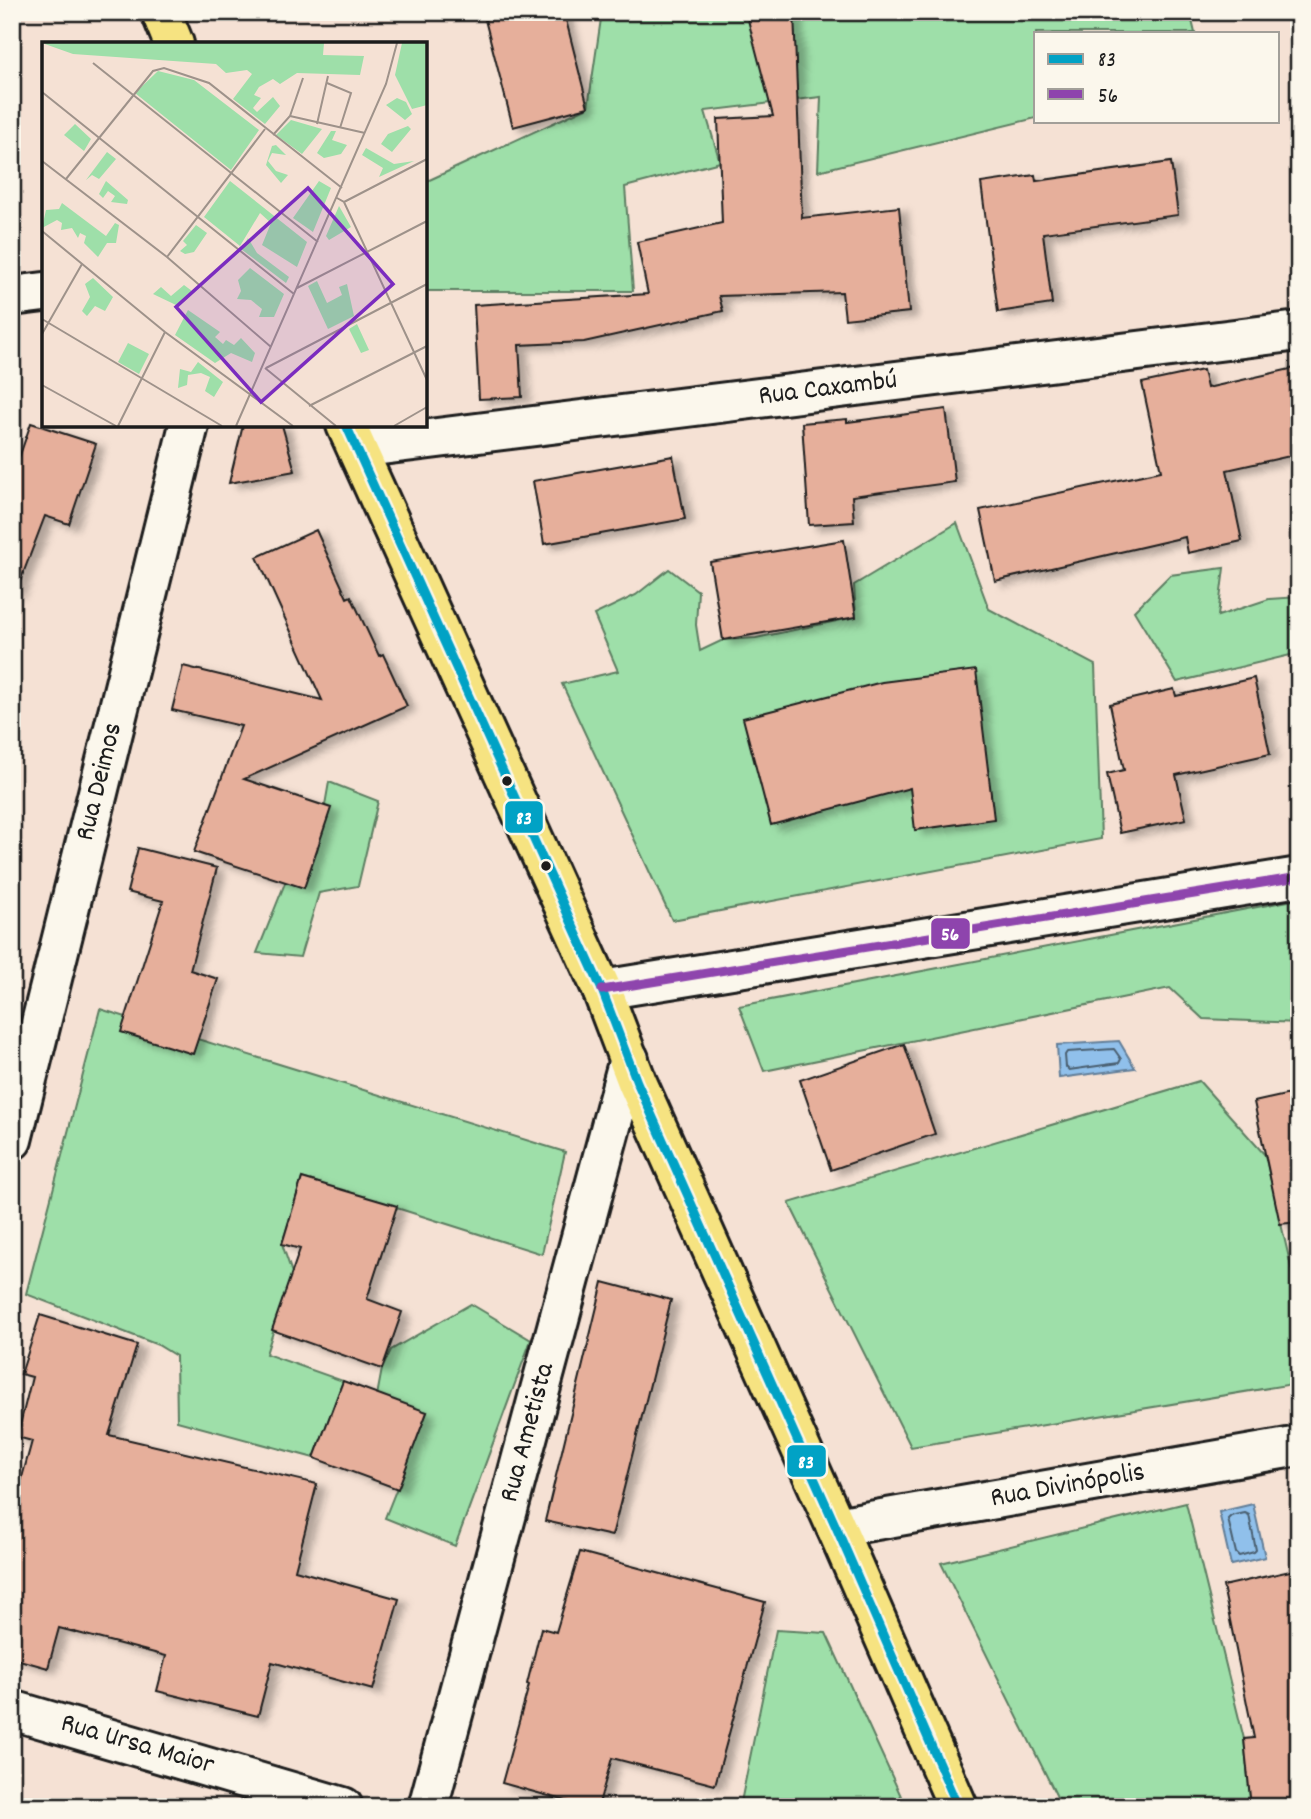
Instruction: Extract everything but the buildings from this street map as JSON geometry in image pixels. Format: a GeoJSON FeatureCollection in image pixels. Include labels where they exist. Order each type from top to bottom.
{"type":"FeatureCollection","features":[{"type":"Feature","properties":{"kind":"main road"},"geometry":{"type":"LineString","coordinates":[[161,12],[173,42]]}},
{"type":"Feature","properties":{"kind":"main road"},"geometry":{"type":"LineString","coordinates":[[351,437],[602,990],[637,1082],[958,1807]]}},
{"type":"Feature","properties":{"kind":"street"},"geometry":{"type":"LineString","coordinates":[[12,296],[42,292]]}},
{"type":"Feature","properties":{"kind":"street","name":"Rua Caxambú"},"geometry":{"type":"LineString","coordinates":[[351,437],[1299,331]]}},
{"type":"Feature","properties":{"kind":"street","name":"Rua Deimos"},"geometry":{"type":"LineString","coordinates":[[12,1140],[189,427]]}},
{"type":"Feature","properties":{"kind":"street"},"geometry":{"type":"LineString","coordinates":[[602,990],[1299,877]]}},
{"type":"Feature","properties":{"kind":"street","name":"Rua Ametista"},"geometry":{"type":"LineString","coordinates":[[428,1807],[629,1059]]}},
{"type":"Feature","properties":{"kind":"street","name":"Rua Divinópolis"},"geometry":{"type":"LineString","coordinates":[[836,1527],[1299,1446]]}},
{"type":"Feature","properties":{"kind":"street","name":"Rua Ursa Maior"},"geometry":{"type":"LineString","coordinates":[[12,1710],[343,1807]]}},
{"type":"Feature","properties":{"kind":"green space"},"geometry":{"type":"Polygon","coordinates":[[[602,12],[1190,12],[1195,32],[1034,32],[1034,118],[818,171],[821,97],[705,111],[720,162],[625,187],[633,291],[427,291],[427,181],[588,107],[602,12]]]}},
{"type":"Feature","properties":{"kind":"green space"},"geometry":{"type":"Polygon","coordinates":[[[957,523],[989,609],[1095,665],[1101,839],[672,920],[562,684],[618,671],[594,615],[636,595],[669,569],[698,591],[696,625],[700,651],[723,640],[756,638],[856,617],[854,585],[957,523]]]}},
{"type":"Feature","properties":{"kind":"green space"},"geometry":{"type":"Polygon","coordinates":[[[1224,568],[1218,616],[1269,599],[1299,597],[1299,653],[1177,682],[1134,611],[1170,575],[1224,568]]]}},
{"type":"Feature","properties":{"kind":"green space"},"geometry":{"type":"Polygon","coordinates":[[[329,782],[378,801],[358,886],[319,893],[300,957],[257,953],[289,873],[317,851],[329,782]]]}},
{"type":"Feature","properties":{"kind":"green space"},"geometry":{"type":"Polygon","coordinates":[[[1299,899],[1299,1023],[1203,1019],[1170,988],[764,1071],[739,1006],[1299,899]]]}},
{"type":"Feature","properties":{"kind":"green space"},"geometry":{"type":"Polygon","coordinates":[[[100,1009],[565,1152],[542,1254],[302,1178],[282,1244],[292,1273],[266,1354],[343,1381],[314,1458],[177,1421],[176,1356],[158,1345],[26,1294],[100,1009]]]}},
{"type":"Feature","properties":{"kind":"green space"},"geometry":{"type":"Polygon","coordinates":[[[1199,1081],[1265,1155],[1299,1301],[1299,1383],[911,1447],[789,1203],[1199,1081]]]}},
{"type":"Feature","properties":{"kind":"green space"},"geometry":{"type":"Polygon","coordinates":[[[471,1304],[531,1340],[455,1546],[385,1518],[427,1412],[376,1401],[382,1369],[391,1350],[471,1304]]]}},
{"type":"Feature","properties":{"kind":"green space"},"geometry":{"type":"Polygon","coordinates":[[[1186,1503],[1244,1739],[1251,1807],[1062,1807],[941,1563],[1186,1503]]]}},
{"type":"Feature","properties":{"kind":"green space"},"geometry":{"type":"Polygon","coordinates":[[[776,1630],[826,1633],[906,1807],[740,1807],[776,1630]]]}},
{"type":"Feature","properties":{"kind":"water"},"geometry":{"type":"Polygon","coordinates":[[[1119,1041],[1135,1068],[1059,1078],[1057,1045],[1119,1041]]]}},
{"type":"Feature","properties":{"kind":"water"},"geometry":{"type":"Polygon","coordinates":[[[1253,1504],[1265,1557],[1231,1565],[1219,1512],[1253,1504]]]}},
{"type":"Feature","properties":{"kind":"transit line","name":"83"},"geometry":{"type":"LineString","coordinates":[[347,427],[602,990],[637,1082],[958,1807]]}},
{"type":"Feature","properties":{"kind":"transit line","name":"56"},"geometry":{"type":"LineString","coordinates":[[602,990],[1299,877]]}}]}
